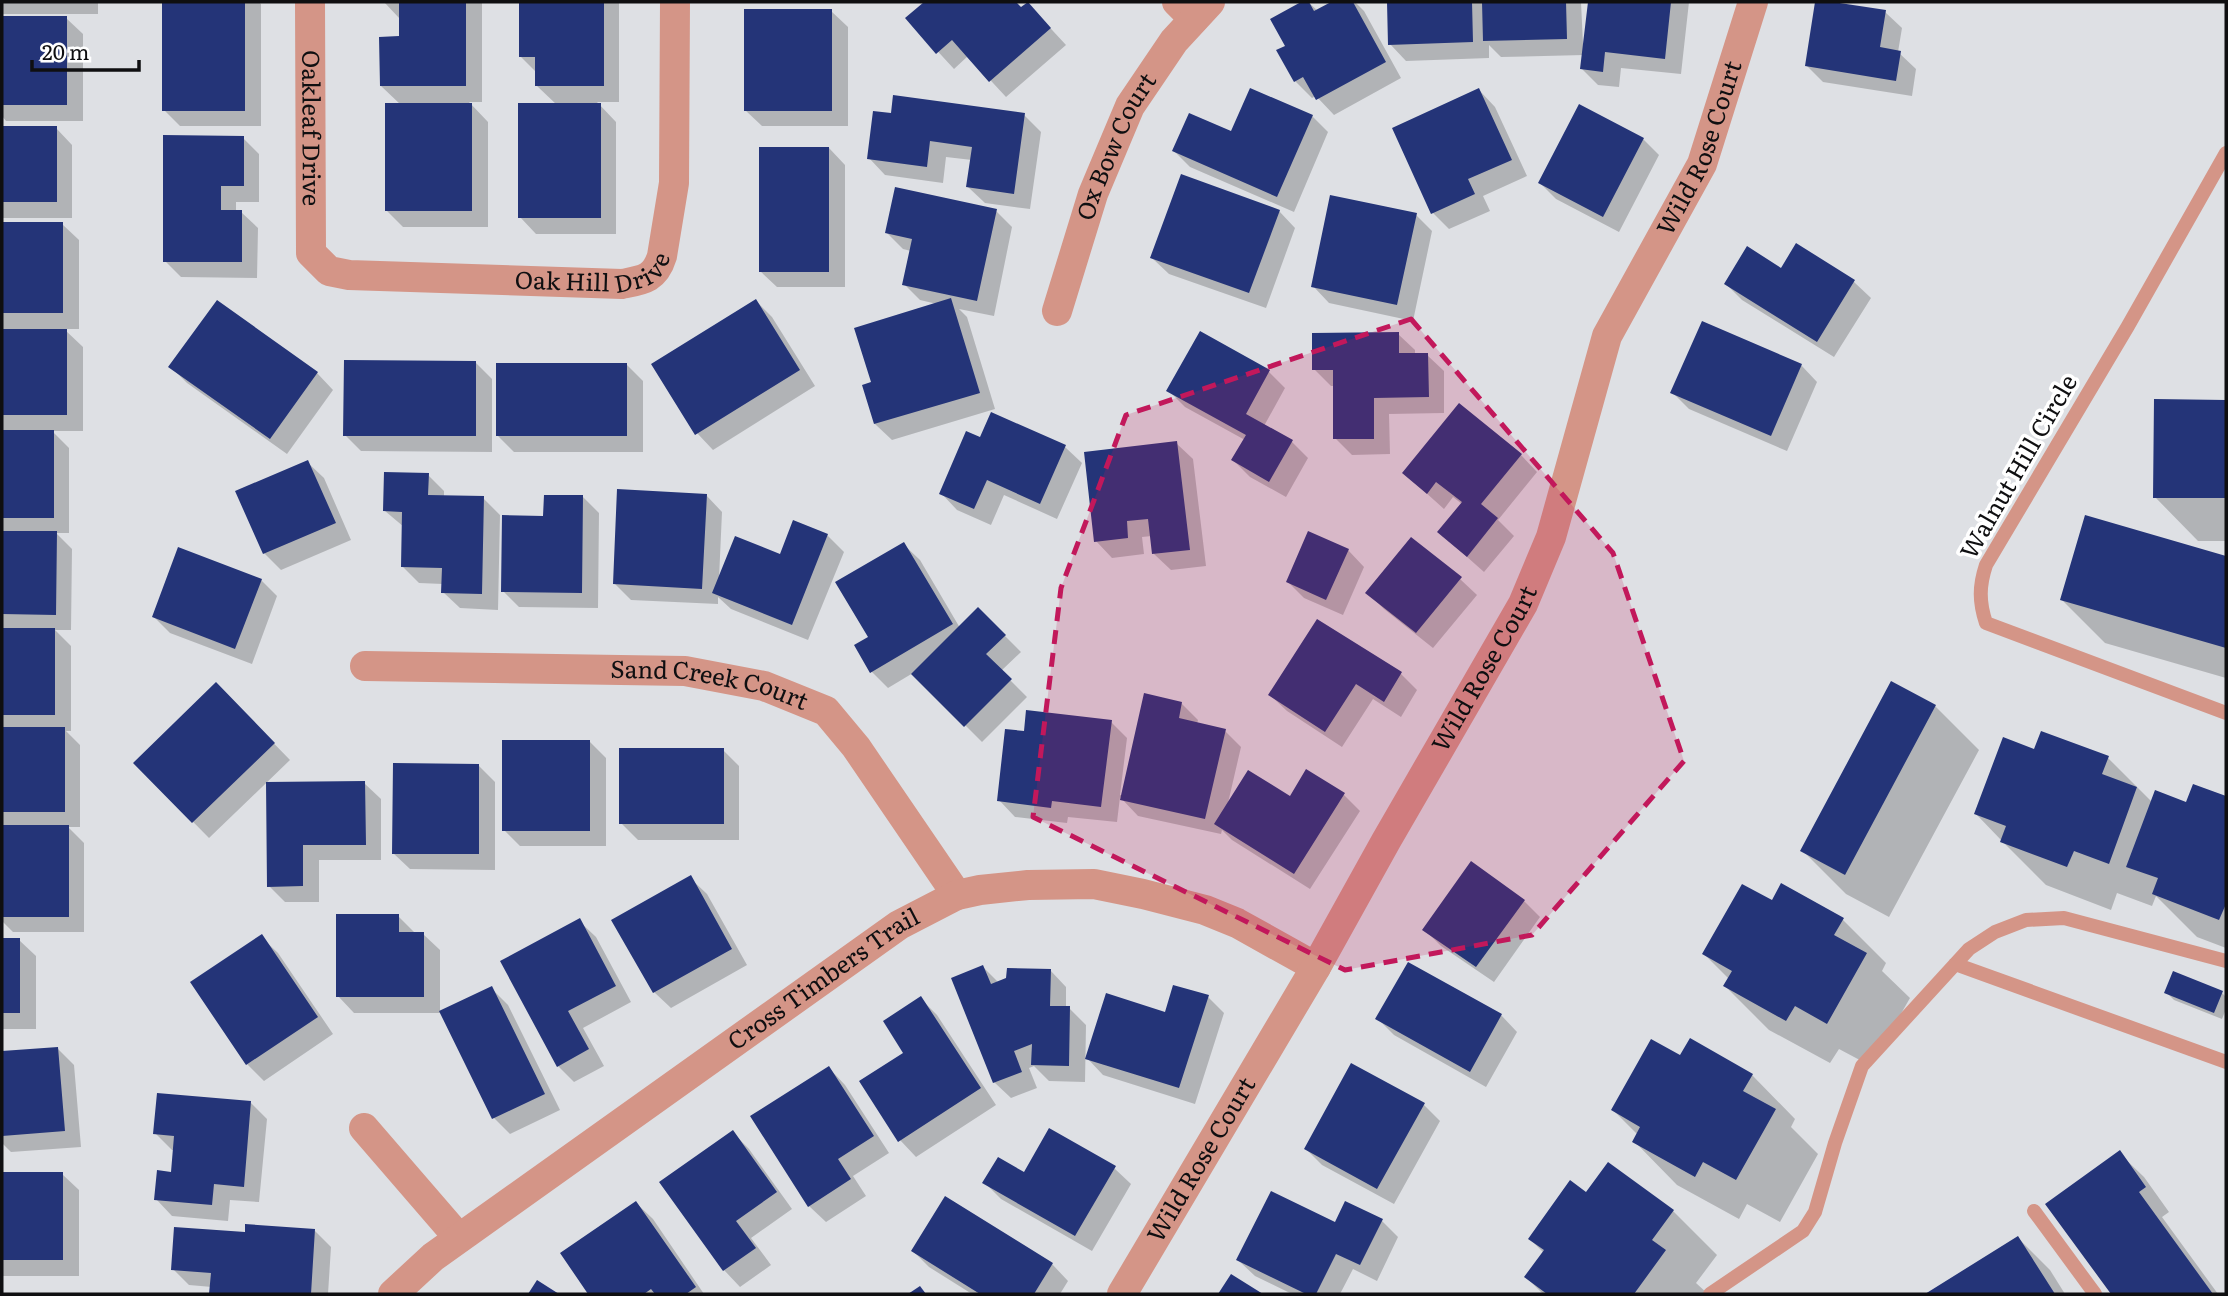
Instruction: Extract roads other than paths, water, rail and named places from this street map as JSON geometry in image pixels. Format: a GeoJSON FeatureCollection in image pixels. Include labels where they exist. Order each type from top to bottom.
{"type":"FeatureCollection","features":[{"type":"Feature","properties":{"kind":"street","name":"Oakleaf Drive"},"geometry":{"type":"LineString","coordinates":[[310,2],[311,253]]}},
{"type":"Feature","properties":{"kind":"street","name":"Oak Hill Drive"},"geometry":{"type":"LineString","coordinates":[[311,253],[329,271],[349,275],[622,284],[646,279],[659,266],[662,256],[674,183],[675,2]]}},
{"type":"Feature","properties":{"kind":"street","name":"Wild Rose Court"},"geometry":{"type":"LineString","coordinates":[[1122,1294],[1316,967],[1523,604],[1551,537],[1607,336],[1702,164],[1753,2]]}},
{"type":"Feature","properties":{"kind":"street","name":"Ox Bow Court"},"geometry":{"type":"LineString","coordinates":[[1057,311],[1093,194],[1130,106],[1194,8]]}},
{"type":"Feature","properties":{"kind":"street","name":"Sand Creek Court"},"geometry":{"type":"LineString","coordinates":[[365,666],[685,671],[764,686],[826,711],[856,747],[957,895]]}},
{"type":"Feature","properties":{"kind":"street","name":"Cross Timbers Trail"},"geometry":{"type":"LineString","coordinates":[[393,1294],[432,1257],[899,925],[957,895],[1028,885],[1094,884],[1205,910],[1237,923],[1316,967]]}},
{"type":"Feature","properties":{"kind":"street"},"geometry":{"type":"LineString","coordinates":[[364,1128],[459,1238]]}},
{"type":"Feature","properties":{"kind":"lane","name":"Walnut Hill Circle"},"geometry":{"type":"LineString","coordinates":[[2226,153],[2128,326],[1986,565],[1980,582],[1980,604],[1986,623],[2226,713]]}},
{"type":"Feature","properties":{"kind":"lane"},"geometry":{"type":"LineString","coordinates":[[1710,1294],[1803,1231],[1815,1212],[1835,1143],[1862,1066],[1969,948],[1995,932],[2026,920],[2064,918],[2226,961]]}},
{"type":"Feature","properties":{"kind":"lane"},"geometry":{"type":"LineString","coordinates":[[1955,964],[2226,1062]]}},
{"type":"Feature","properties":{"kind":"lane"},"geometry":{"type":"LineString","coordinates":[[2034,1211],[2095,1294]]}}]}
